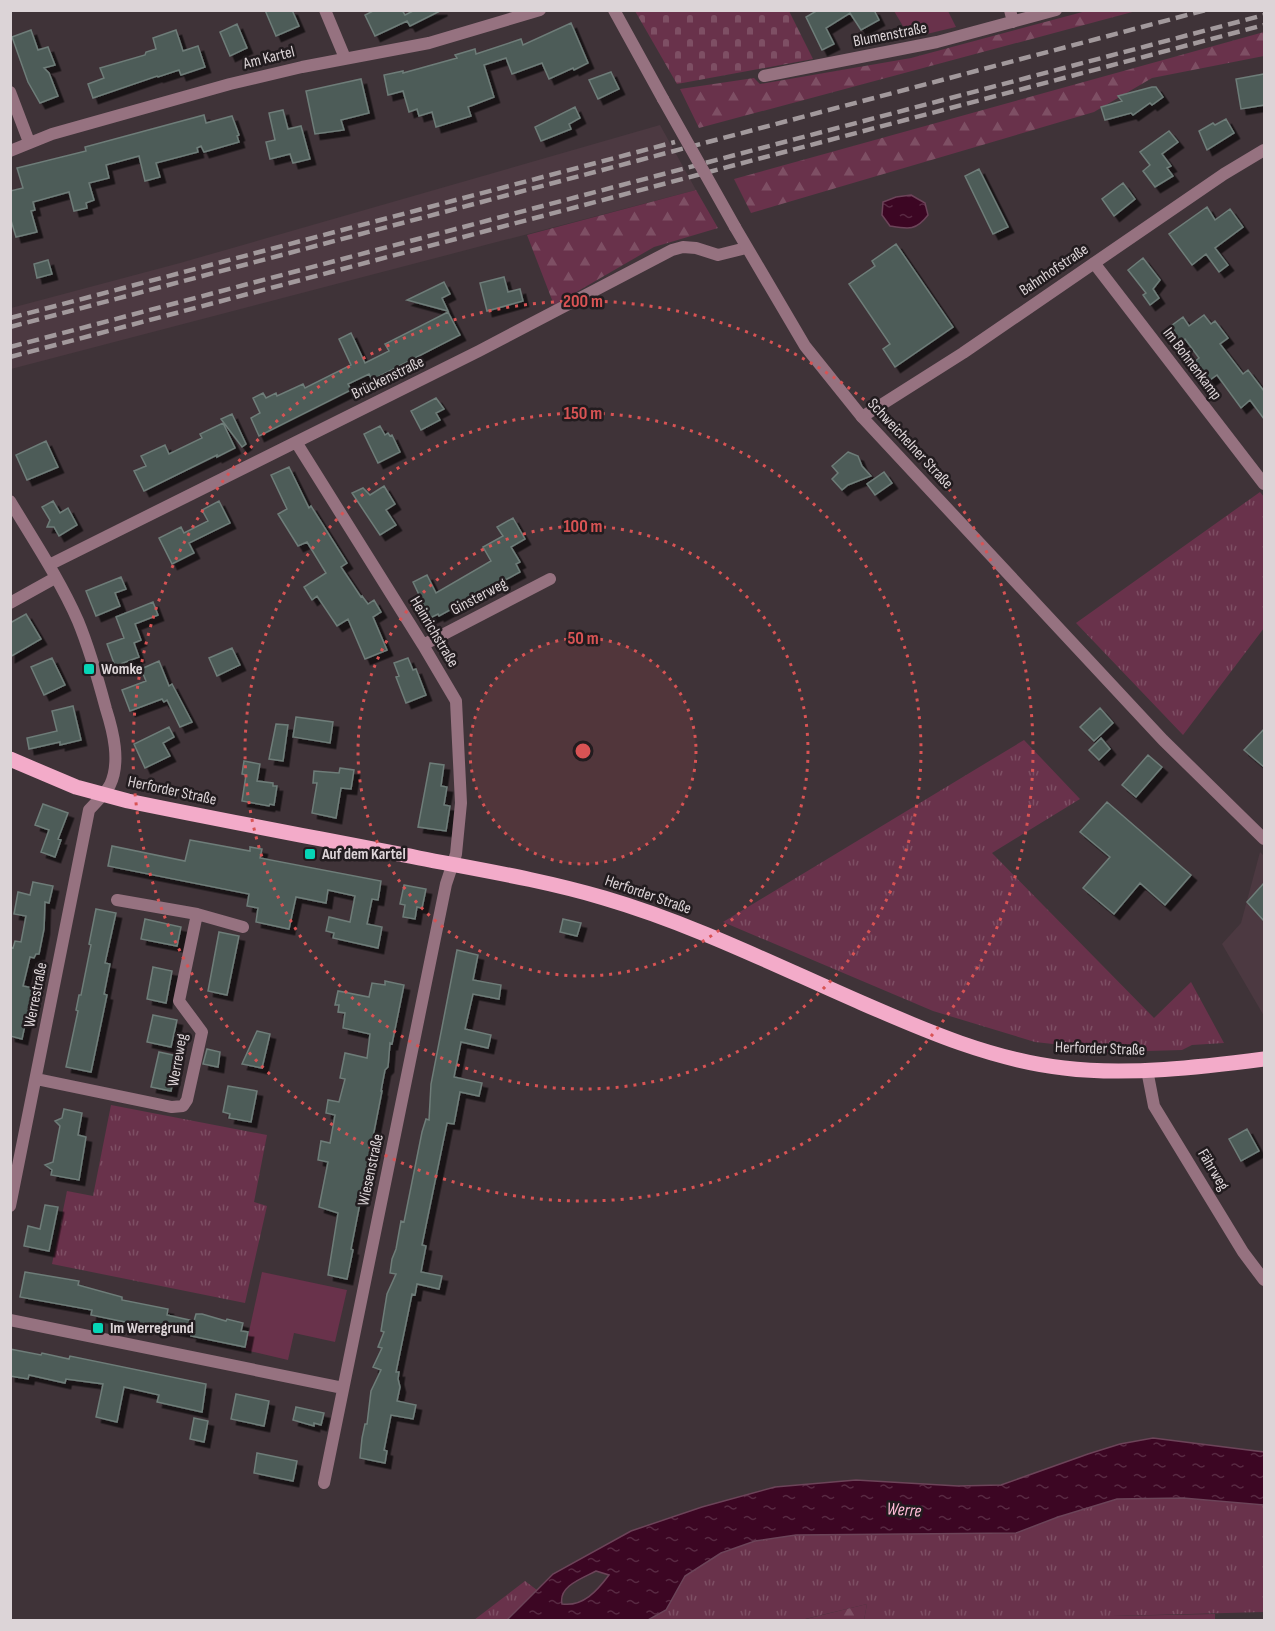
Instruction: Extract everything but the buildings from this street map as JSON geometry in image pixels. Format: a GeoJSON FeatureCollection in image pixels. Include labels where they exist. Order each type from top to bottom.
{"type":"FeatureCollection","features":[{"type":"Feature","properties":{"kind":"main road","name":"Herforder Straße"},"geometry":{"type":"LineString","coordinates":[[10,759],[43,774],[103,795],[532,879],[604,898],[706,934],[908,1023],[985,1051],[1065,1068],[1147,1070],[1264,1059]]}},
{"type":"Feature","properties":{"kind":"street"},"geometry":{"type":"LineString","coordinates":[[325,10],[345,58]]}},
{"type":"Feature","properties":{"kind":"street","name":"Am Kartel"},"geometry":{"type":"LineString","coordinates":[[10,151],[29,142],[87,123],[230,84],[345,58],[429,43],[540,10]]}},
{"type":"Feature","properties":{"kind":"street","name":"Schweichelner Straße"},"geometry":{"type":"LineString","coordinates":[[614,10],[746,248],[805,346],[862,417],[1163,740],[1264,839]]}},
{"type":"Feature","properties":{"kind":"street","name":"Blumenstraße"},"geometry":{"type":"LineString","coordinates":[[764,76],[937,42],[1012,16],[1056,10]]}},
{"type":"Feature","properties":{"kind":"street"},"geometry":{"type":"LineString","coordinates":[[10,92],[29,142]]}},
{"type":"Feature","properties":{"kind":"street","name":"Bahnhofstraße"},"geometry":{"type":"LineString","coordinates":[[862,417],[953,359],[1224,174],[1264,150]]}},
{"type":"Feature","properties":{"kind":"street","name":"Brückenstraße"},"geometry":{"type":"LineString","coordinates":[[48,565],[479,351],[672,250],[683,247],[696,248],[718,255],[746,248]]}},
{"type":"Feature","properties":{"kind":"street","name":"Im Bohnenkamp"},"geometry":{"type":"LineString","coordinates":[[1094,262],[1264,484]]}},
{"type":"Feature","properties":{"kind":"street","name":"Heinrichstraße"},"geometry":{"type":"LineString","coordinates":[[296,441],[456,701],[461,803],[453,864]]}},
{"type":"Feature","properties":{"kind":"street"},"geometry":{"type":"LineString","coordinates":[[10,501],[55,578],[84,635],[95,667],[113,733],[114,771],[110,785],[103,795]]}},
{"type":"Feature","properties":{"kind":"street"},"geometry":{"type":"LineString","coordinates":[[10,603],[55,578]]}},
{"type":"Feature","properties":{"kind":"street","name":"Ginsterweg"},"geometry":{"type":"LineString","coordinates":[[423,645],[550,579]]}},
{"type":"Feature","properties":{"kind":"street","name":"Werrestraße"},"geometry":{"type":"LineString","coordinates":[[10,1206],[89,810],[103,795]]}},
{"type":"Feature","properties":{"kind":"street","name":"Wiesenstraße"},"geometry":{"type":"LineString","coordinates":[[324,1483],[446,884],[453,864]]}},
{"type":"Feature","properties":{"kind":"street"},"geometry":{"type":"LineString","coordinates":[[117,900],[197,914],[243,927]]}},
{"type":"Feature","properties":{"kind":"street","name":"Werreweg"},"geometry":{"type":"LineString","coordinates":[[37,1079],[172,1107],[183,1106],[187,1100],[202,1032],[179,1001],[197,914]]}},
{"type":"Feature","properties":{"kind":"street","name":"Fährweg"},"geometry":{"type":"LineString","coordinates":[[1147,1070],[1154,1106],[1243,1252],[1264,1280]]}},
{"type":"Feature","properties":{"kind":"street"},"geometry":{"type":"LineString","coordinates":[[10,1320],[343,1388]]}},
{"type":"Feature","properties":{"kind":"shaded area"},"geometry":{"type":"Polygon","coordinates":[[[660,125],[696,190],[11,369],[11,308],[180,263],[660,125]]]}},
{"type":"Feature","properties":{"kind":"shaded area"},"geometry":{"type":"Polygon","coordinates":[[[1260,852],[1264,856],[1264,1016],[1222,944],[1241,923],[1260,852]]]}},
{"type":"Feature","properties":{"kind":"green space"},"geometry":{"type":"Polygon","coordinates":[[[1090,10],[1136,11],[699,128],[680,89],[754,78],[760,84],[911,58],[1090,10]]]}},
{"type":"Feature","properties":{"kind":"green space"},"geometry":{"type":"Polygon","coordinates":[[[635,11],[789,11],[813,59],[677,84],[635,11]]]}},
{"type":"Feature","properties":{"kind":"green space"},"geometry":{"type":"Polygon","coordinates":[[[894,11],[948,11],[956,27],[910,38],[894,11]]]}},
{"type":"Feature","properties":{"kind":"green space"},"geometry":{"type":"Polygon","coordinates":[[[1264,32],[1264,56],[1152,78],[1094,112],[751,213],[734,179],[1264,32]]]}},
{"type":"Feature","properties":{"kind":"green space"},"geometry":{"type":"Polygon","coordinates":[[[696,190],[718,228],[654,247],[554,305],[527,235],[696,190]]]}},
{"type":"Feature","properties":{"kind":"green space"},"geometry":{"type":"Polygon","coordinates":[[[1260,492],[1264,497],[1264,628],[1183,735],[1076,623],[1260,492]]]}},
{"type":"Feature","properties":{"kind":"green space"},"geometry":{"type":"Polygon","coordinates":[[[1024,740],[1080,799],[992,853],[1154,1018],[1191,982],[1224,1043],[1192,1045],[1182,1050],[1078,1053],[1062,1045],[1035,1042],[933,1011],[723,922],[1024,740]]]}},
{"type":"Feature","properties":{"kind":"green space"},"geometry":{"type":"Polygon","coordinates":[[[111,1105],[267,1135],[254,1202],[267,1206],[245,1303],[52,1264],[67,1191],[93,1196],[111,1105]]]}},
{"type":"Feature","properties":{"kind":"green space"},"geometry":{"type":"Polygon","coordinates":[[[262,1272],[347,1290],[335,1342],[294,1333],[288,1360],[245,1350],[262,1272]]]}},
{"type":"Feature","properties":{"kind":"green space"},"geometry":{"type":"Polygon","coordinates":[[[1183,1498],[1264,1505],[1264,1612],[1113,1616],[1113,1620],[864,1620],[867,1604],[801,1620],[648,1620],[666,1610],[685,1576],[721,1553],[755,1541],[796,1535],[1016,1533],[1117,1499],[1183,1498]]]}},
{"type":"Feature","properties":{"kind":"green space"},"geometry":{"type":"Polygon","coordinates":[[[525,1581],[537,1590],[507,1620],[474,1620],[525,1581]]]}},
{"type":"Feature","properties":{"kind":"green space"},"geometry":{"type":"Polygon","coordinates":[[[867,1604],[864,1620],[802,1620],[867,1604]]]}},
{"type":"Feature","properties":{"kind":"green space"},"geometry":{"type":"Polygon","coordinates":[[[1215,1614],[1215,1620],[1113,1620],[1113,1616],[1215,1614]]]}},
{"type":"Feature","properties":{"kind":"water"},"geometry":{"type":"Polygon","coordinates":[[[911,195],[925,203],[928,215],[920,224],[911,228],[890,226],[882,215],[883,202],[911,195]]]}},
{"type":"Feature","properties":{"kind":"water","name":"Werre"},"geometry":{"type":"Polygon","coordinates":[[[1153,1438],[1264,1452],[1264,1505],[1183,1498],[1117,1499],[1016,1533],[796,1535],[755,1541],[721,1553],[685,1576],[666,1610],[648,1620],[507,1620],[553,1574],[631,1531],[702,1507],[775,1487],[856,1480],[958,1486],[1001,1485],[1120,1444],[1153,1438]],[[596,1571],[573,1583],[564,1592],[562,1604],[577,1603],[589,1597],[609,1575],[596,1571]]]}},
{"type":"Feature","properties":{"kind":"railway"},"geometry":{"type":"LineString","coordinates":[[10,327],[1206,10]]}},
{"type":"Feature","properties":{"kind":"railway"},"geometry":{"type":"LineString","coordinates":[[10,347],[1264,15]]}},
{"type":"Feature","properties":{"kind":"railway"},"geometry":{"type":"LineString","coordinates":[[10,357],[1264,25]]}},
{"type":"Feature","properties":{"kind":"railway"},"geometry":{"type":"LineString","coordinates":[[10,318],[675,142]]}},
{"type":"Feature","properties":{"kind":"place","name":"Womke"},"geometry":{"type":"Point","coordinates":[89,669]}},
{"type":"Feature","properties":{"kind":"place","name":"Auf dem Kartel"},"geometry":{"type":"Point","coordinates":[310,854]}},
{"type":"Feature","properties":{"kind":"place","name":"Im Werregrund"},"geometry":{"type":"Point","coordinates":[98,1328]}}]}
